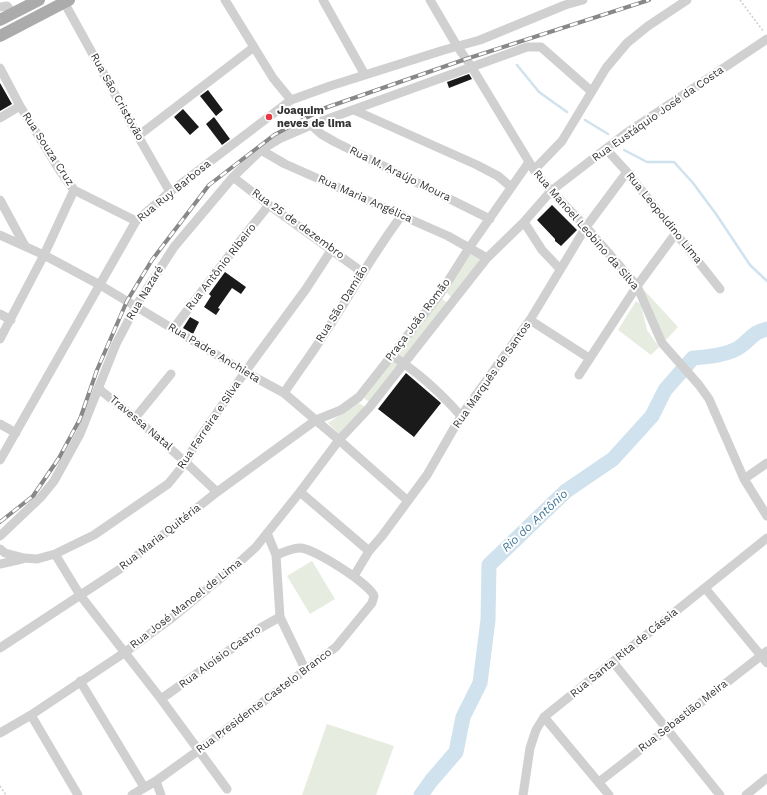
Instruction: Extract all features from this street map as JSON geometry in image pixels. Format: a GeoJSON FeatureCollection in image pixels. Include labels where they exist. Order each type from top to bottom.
{"type":"FeatureCollection","features":[{"type":"Feature","properties":{"kind":"main road"},"geometry":{"type":"LineString","coordinates":[[0,20],[37,0],[46,13]]}},
{"type":"Feature","properties":{"kind":"main road"},"geometry":{"type":"LineString","coordinates":[[0,36],[67,1]]}},
{"type":"Feature","properties":{"kind":"street"},"geometry":{"type":"LineString","coordinates":[[225,0],[273,78],[291,100]]}},
{"type":"Feature","properties":{"kind":"street"},"geometry":{"type":"LineString","coordinates":[[323,0],[365,75]]}},
{"type":"Feature","properties":{"kind":"street","name":"Rua Manoel Leobino da Silva"},"geometry":{"type":"LineString","coordinates":[[430,0],[534,170],[551,191],[586,227],[637,286],[662,343],[699,385],[709,399],[744,479],[767,516]]}},
{"type":"Feature","properties":{"kind":"street","name":"Rua Ruy Barbosa"},"geometry":{"type":"LineString","coordinates":[[0,460],[136,221],[170,192],[291,100],[330,86],[480,40],[564,3],[583,0]]}},
{"type":"Feature","properties":{"kind":"street"},"geometry":{"type":"LineString","coordinates":[[534,170],[562,141],[606,68],[627,44],[648,26],[687,0]]}},
{"type":"Feature","properties":{"kind":"street","name":"Rua São Cristóvão"},"geometry":{"type":"LineString","coordinates":[[67,1],[138,136],[170,192]]}},
{"type":"Feature","properties":{"kind":"street"},"geometry":{"type":"LineString","coordinates":[[0,7],[7,6],[13,14]]}},
{"type":"Feature","properties":{"kind":"street","name":"Rua Eustáquio José da Costa"},"geometry":{"type":"LineString","coordinates":[[551,191],[625,134],[767,37]]}},
{"type":"Feature","properties":{"kind":"street"},"geometry":{"type":"LineString","coordinates":[[138,136],[254,47]]}},
{"type":"Feature","properties":{"kind":"street","name":"Rua Nazaré"},"geometry":{"type":"LineString","coordinates":[[0,536],[42,497],[54,481],[80,434],[116,344],[136,306],[174,247],[233,177],[261,150],[281,138],[311,125],[354,110],[468,63],[527,47],[541,47],[591,91]]}},
{"type":"Feature","properties":{"kind":"street","name":"Rua Souza Cruz"},"geometry":{"type":"LineString","coordinates":[[0,68],[20,106],[60,171],[74,190],[136,221]]}},
{"type":"Feature","properties":{"kind":"street"},"geometry":{"type":"LineString","coordinates":[[0,118],[20,106]]}},
{"type":"Feature","properties":{"kind":"street"},"geometry":{"type":"LineString","coordinates":[[354,110],[477,165],[498,176],[511,187]]}},
{"type":"Feature","properties":{"kind":"street","name":"Rua M. Araújo Moura"},"geometry":{"type":"LineString","coordinates":[[311,125],[321,134],[335,142],[490,219]]}},
{"type":"Feature","properties":{"kind":"street","name":"Rua Leopoldino Lima"},"geometry":{"type":"LineString","coordinates":[[606,149],[627,172],[720,289]]}},
{"type":"Feature","properties":{"kind":"street","name":"Rua Maria Angélica"},"geometry":{"type":"LineString","coordinates":[[261,150],[285,164],[448,236],[487,258]]}},
{"type":"Feature","properties":{"kind":"street","name":"Praça João Romão"},"geometry":{"type":"LineString","coordinates":[[316,420],[341,410],[359,397],[440,294],[469,248],[529,162]]}},
{"type":"Feature","properties":{"kind":"street","name":"Rua Marquês de Santos"},"geometry":{"type":"LineString","coordinates":[[354,576],[369,552],[427,474],[462,416],[530,320],[586,227],[627,172]]}},
{"type":"Feature","properties":{"kind":"street","name":"Rua 25 de dezembro"},"geometry":{"type":"LineString","coordinates":[[233,177],[362,272]]}},
{"type":"Feature","properties":{"kind":"street"},"geometry":{"type":"LineString","coordinates":[[0,339],[44,255],[74,190]]}},
{"type":"Feature","properties":{"kind":"street","name":"Praça João Romão"},"geometry":{"type":"LineString","coordinates":[[339,440],[369,408],[487,258],[524,222],[551,191]]}},
{"type":"Feature","properties":{"kind":"street"},"geometry":{"type":"LineString","coordinates":[[0,200],[25,246]]}},
{"type":"Feature","properties":{"kind":"street","name":"Rua Antônio Ribeiro"},"geometry":{"type":"LineString","coordinates":[[174,329],[244,236],[270,205]]}},
{"type":"Feature","properties":{"kind":"street","name":"Rua São Damião"},"geometry":{"type":"LineString","coordinates":[[284,393],[327,330],[362,272],[388,233],[402,216]]}},
{"type":"Feature","properties":{"kind":"street"},"geometry":{"type":"LineString","coordinates":[[524,222],[542,250],[560,269]]}},
{"type":"Feature","properties":{"kind":"street"},"geometry":{"type":"LineString","coordinates":[[579,375],[637,286],[676,233]]}},
{"type":"Feature","properties":{"kind":"street","name":"Rua Padre Anchieta"},"geometry":{"type":"LineString","coordinates":[[0,235],[44,255],[100,285],[245,372],[284,393],[408,500]]}},
{"type":"Feature","properties":{"kind":"street","name":"Rua Ferreira e Silva"},"geometry":{"type":"LineString","coordinates":[[0,549],[5,553],[24,558],[37,559],[55,554],[94,535],[168,484],[186,462],[196,443],[245,372],[306,289],[332,249]]}},
{"type":"Feature","properties":{"kind":"street"},"geometry":{"type":"LineString","coordinates":[[440,294],[451,303]]}},
{"type":"Feature","properties":{"kind":"street"},"geometry":{"type":"LineString","coordinates":[[0,314],[10,320]]}},
{"type":"Feature","properties":{"kind":"street"},"geometry":{"type":"LineString","coordinates":[[530,320],[589,358]]}},
{"type":"Feature","properties":{"kind":"street"},"geometry":{"type":"LineString","coordinates":[[391,355],[404,363],[443,395],[462,416]]}},
{"type":"Feature","properties":{"kind":"street"},"geometry":{"type":"LineString","coordinates":[[135,418],[171,374]]}},
{"type":"Feature","properties":{"kind":"street","name":"Travessa Natal"},"geometry":{"type":"LineString","coordinates":[[99,389],[186,462],[217,492]]}},
{"type":"Feature","properties":{"kind":"street"},"geometry":{"type":"LineString","coordinates":[[359,397],[369,408]]}},
{"type":"Feature","properties":{"kind":"street","name":"Rua Maria Quitéria"},"geometry":{"type":"LineString","coordinates":[[0,648],[120,568],[217,492],[316,420]]}},
{"type":"Feature","properties":{"kind":"street"},"geometry":{"type":"LineString","coordinates":[[0,424],[16,433]]}},
{"type":"Feature","properties":{"kind":"street","name":"Rua José Manoel de Lima"},"geometry":{"type":"LineString","coordinates":[[0,733],[31,715],[124,653],[173,617],[233,568],[256,547],[339,440]]}},
{"type":"Feature","properties":{"kind":"street"},"geometry":{"type":"LineString","coordinates":[[744,479],[767,463]]}},
{"type":"Feature","properties":{"kind":"street"},"geometry":{"type":"LineString","coordinates":[[300,492],[369,552]]}},
{"type":"Feature","properties":{"kind":"street"},"geometry":{"type":"LineString","coordinates":[[267,533],[276,555],[280,617],[305,669]]}},
{"type":"Feature","properties":{"kind":"street","name":"Rua Santa Rita de Cássia"},"geometry":{"type":"LineString","coordinates":[[523,795],[530,748],[536,730],[544,717],[767,538]]}},
{"type":"Feature","properties":{"kind":"street"},"geometry":{"type":"LineString","coordinates":[[276,555],[300,548],[310,550],[354,576]]}},
{"type":"Feature","properties":{"kind":"street"},"geometry":{"type":"LineString","coordinates":[[55,554],[80,595],[200,750],[227,789]]}},
{"type":"Feature","properties":{"kind":"street"},"geometry":{"type":"LineString","coordinates":[[0,564],[24,558]]}},
{"type":"Feature","properties":{"kind":"street","name":"Rua Presidente Castelo Branco"},"geometry":{"type":"LineString","coordinates":[[132,795],[156,781],[200,750],[336,647],[372,603],[374,596],[370,590],[354,576]]}},
{"type":"Feature","properties":{"kind":"street"},"geometry":{"type":"LineString","coordinates":[[704,588],[765,656]]}},
{"type":"Feature","properties":{"kind":"street","name":"Rua Aloísio Castro"},"geometry":{"type":"LineString","coordinates":[[161,700],[262,627],[280,617]]}},
{"type":"Feature","properties":{"kind":"street","name":"Rua Sebastião Meira"},"geometry":{"type":"LineString","coordinates":[[599,782],[667,728],[765,656]]}},
{"type":"Feature","properties":{"kind":"street"},"geometry":{"type":"LineString","coordinates":[[613,662],[720,795]]}},
{"type":"Feature","properties":{"kind":"street"},"geometry":{"type":"LineString","coordinates":[[80,681],[144,787]]}},
{"type":"Feature","properties":{"kind":"street"},"geometry":{"type":"LineString","coordinates":[[31,715],[78,795]]}},
{"type":"Feature","properties":{"kind":"street"},"geometry":{"type":"LineString","coordinates":[[544,717],[609,795]]}},
{"type":"Feature","properties":{"kind":"street"},"geometry":{"type":"LineString","coordinates":[[746,795],[767,778]]}},
{"type":"Feature","properties":{"kind":"street"},"geometry":{"type":"LineString","coordinates":[[156,781],[161,795]]}},
{"type":"Feature","properties":{"kind":"path"},"geometry":{"type":"LineString","coordinates":[[740,0],[767,37]]}},
{"type":"Feature","properties":{"kind":"path"},"geometry":{"type":"LineString","coordinates":[[0,786],[6,795]]}},
{"type":"Feature","properties":{"kind":"shaded area"},"geometry":{"type":"Polygon","coordinates":[[[472,252],[483,260],[451,297],[445,291],[472,252]]]}},
{"type":"Feature","properties":{"kind":"shaded area"},"geometry":{"type":"Polygon","coordinates":[[[644,290],[678,327],[664,342],[643,291],[644,290]]]}},
{"type":"Feature","properties":{"kind":"shaded area"},"geometry":{"type":"Polygon","coordinates":[[[441,298],[448,303],[404,359],[397,354],[441,298]]]}},
{"type":"Feature","properties":{"kind":"shaded area"},"geometry":{"type":"Polygon","coordinates":[[[636,301],[641,305],[647,330],[659,347],[651,355],[618,330],[636,301]]]}},
{"type":"Feature","properties":{"kind":"shaded area"},"geometry":{"type":"Polygon","coordinates":[[[392,361],[399,364],[369,402],[364,398],[392,361]]]}},
{"type":"Feature","properties":{"kind":"shaded area"},"geometry":{"type":"Polygon","coordinates":[[[359,403],[365,407],[339,434],[328,423],[359,403]]]}},
{"type":"Feature","properties":{"kind":"shaded area"},"geometry":{"type":"Polygon","coordinates":[[[312,561],[335,599],[310,614],[287,576],[312,561]]]}},
{"type":"Feature","properties":{"kind":"shaded area"},"geometry":{"type":"Polygon","coordinates":[[[327,724],[394,746],[376,795],[302,795],[327,724]]]}},
{"type":"Feature","properties":{"kind":"building"},"geometry":{"type":"Polygon","coordinates":[[[469,74],[472,79],[449,88],[447,82],[469,74]]]}},
{"type":"Feature","properties":{"kind":"building"},"geometry":{"type":"Polygon","coordinates":[[[0,83],[12,104],[0,111],[0,83]]]}},
{"type":"Feature","properties":{"kind":"building"},"geometry":{"type":"Polygon","coordinates":[[[208,90],[223,110],[216,116],[200,96],[208,90]]]}},
{"type":"Feature","properties":{"kind":"building"},"geometry":{"type":"Polygon","coordinates":[[[183,109],[199,127],[190,135],[174,117],[183,109]]]}},
{"type":"Feature","properties":{"kind":"building"},"geometry":{"type":"Polygon","coordinates":[[[214,117],[230,139],[222,145],[206,124],[214,117]]]}},
{"type":"Feature","properties":{"kind":"building"},"geometry":{"type":"Polygon","coordinates":[[[552,205],[577,230],[561,246],[537,220],[552,205]]]}},
{"type":"Feature","properties":{"kind":"building"},"geometry":{"type":"Polygon","coordinates":[[[225,272],[246,287],[241,294],[232,288],[218,308],[220,309],[216,315],[204,307],[211,296],[209,294],[225,272]]]}},
{"type":"Feature","properties":{"kind":"building"},"geometry":{"type":"Polygon","coordinates":[[[190,317],[199,322],[193,334],[183,328],[190,317]]]}},
{"type":"Feature","properties":{"kind":"building"},"geometry":{"type":"Polygon","coordinates":[[[406,373],[441,403],[414,437],[378,409],[406,373]]]}},
{"type":"Feature","properties":{"kind":"waterway"},"geometry":{"type":"LineString","coordinates":[[517,65],[539,92],[567,112]]}},
{"type":"Feature","properties":{"kind":"waterway"},"geometry":{"type":"LineString","coordinates":[[585,120],[608,134]]}},
{"type":"Feature","properties":{"kind":"waterway"},"geometry":{"type":"LineString","coordinates":[[624,150],[647,162],[674,162],[693,183],[716,214],[750,265],[767,281]]}},
{"type":"Feature","properties":{"kind":"waterway","name":"Rio do Antônio"},"geometry":{"type":"LineString","coordinates":[[421,795],[456,752],[463,717],[480,683],[488,620],[489,565],[566,491],[613,459],[652,416],[665,390],[693,358],[731,352],[755,334],[767,329]]}},
{"type":"Feature","properties":{"kind":"railway"},"geometry":{"type":"LineString","coordinates":[[0,522],[33,496],[59,458],[80,419],[97,370],[127,301],[152,260],[209,185],[274,135],[325,108],[466,59],[649,0]]}},
{"type":"Feature","properties":{"kind":"place","name":"Joaquim neves de lima"},"geometry":{"type":"Point","coordinates":[269,117]}}]}
